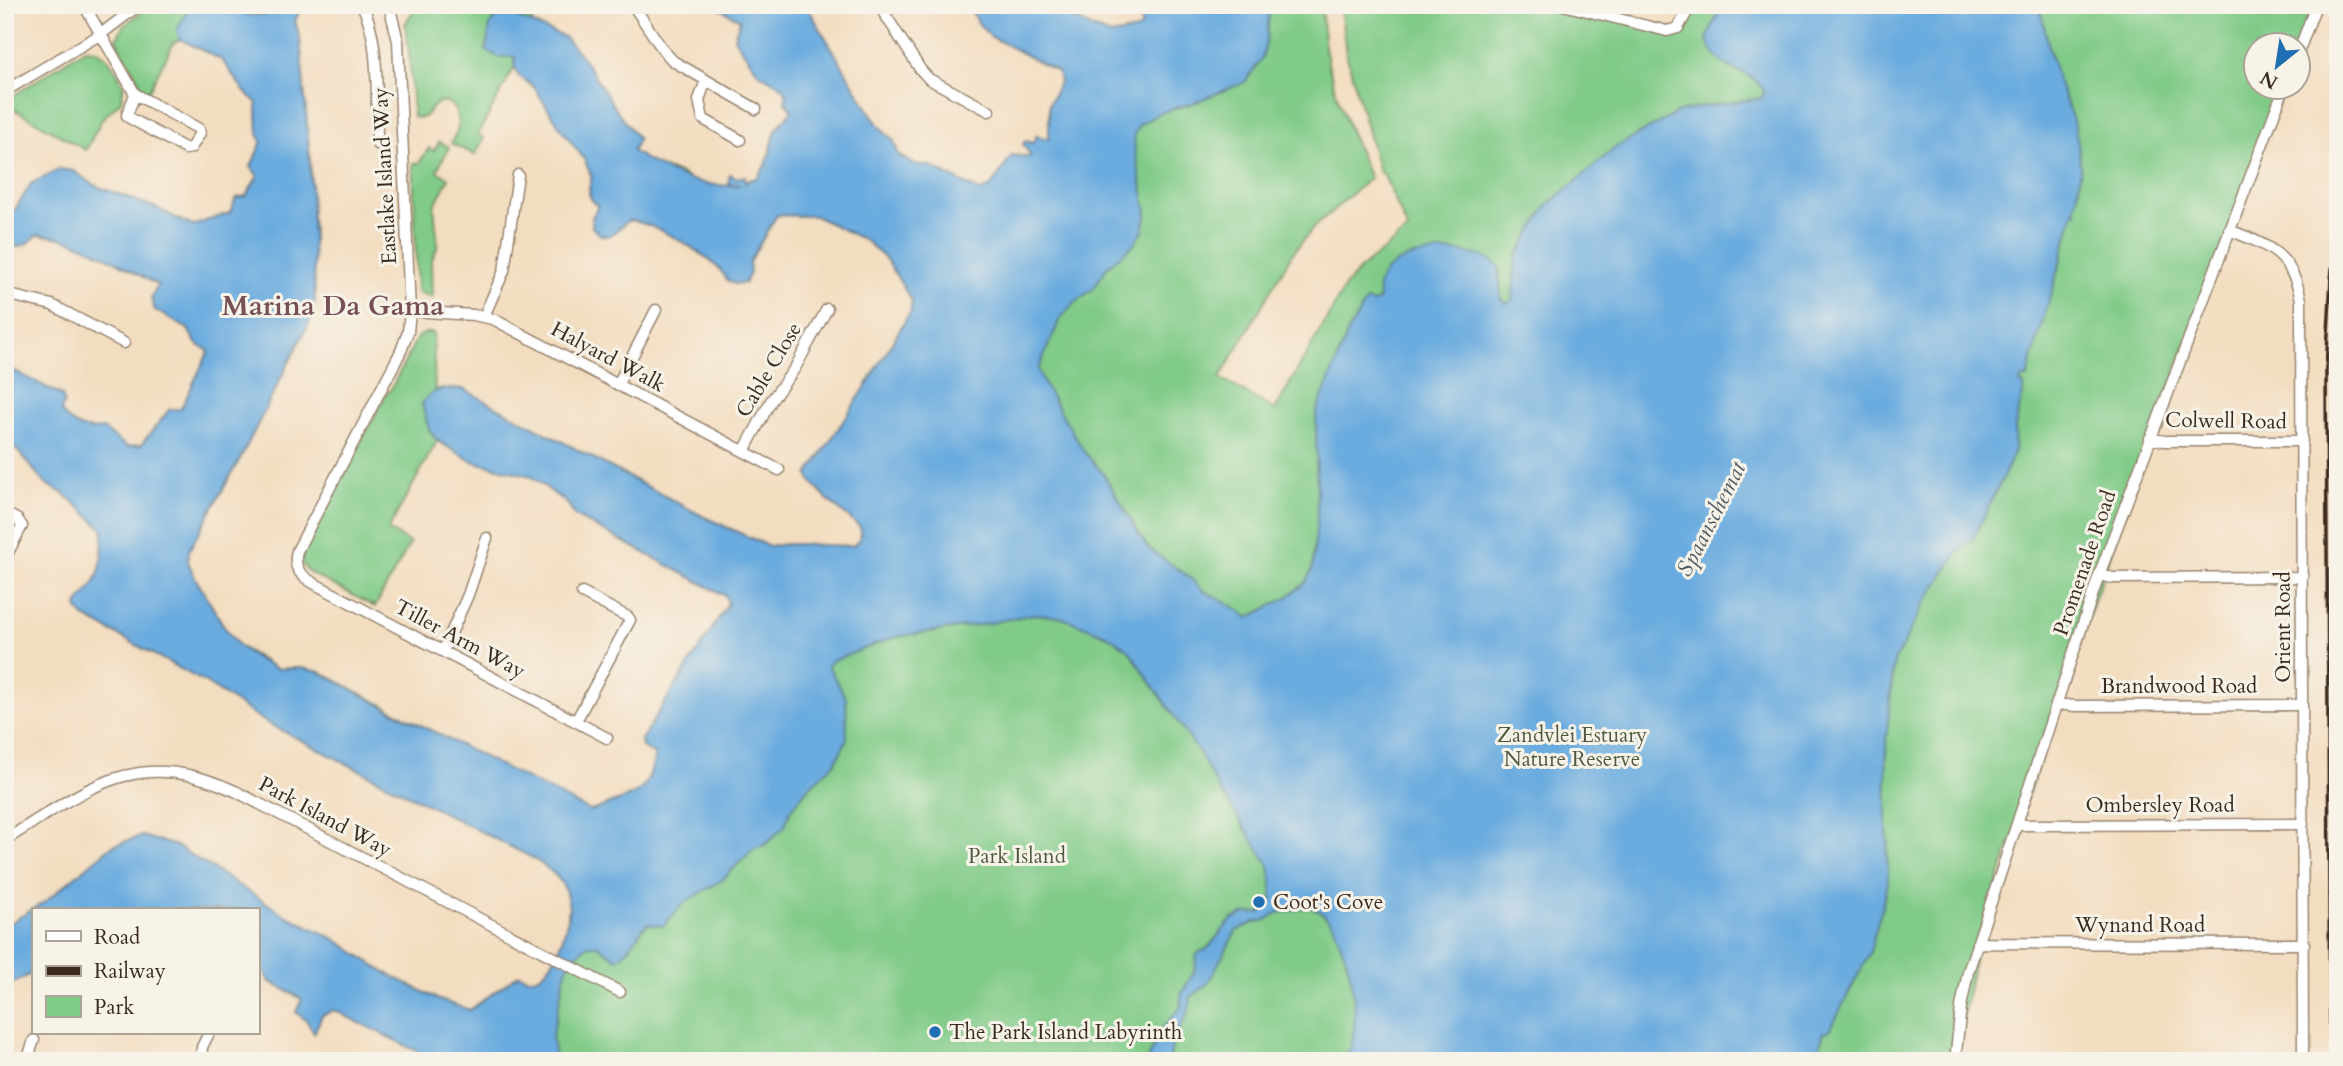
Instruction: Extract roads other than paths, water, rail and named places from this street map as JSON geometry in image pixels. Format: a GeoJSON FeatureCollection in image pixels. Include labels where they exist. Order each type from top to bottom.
{"type":"FeatureCollection","features":[{"type":"Feature","properties":{"kind":"street"},"geometry":{"type":"LineString","coordinates":[[84,5],[135,94],[199,130],[200,133],[191,148],[186,149],[128,117],[135,94]]}},
{"type":"Feature","properties":{"kind":"street"},"geometry":{"type":"LineString","coordinates":[[5,91],[101,34],[139,5]]}},
{"type":"Feature","properties":{"kind":"street"},"geometry":{"type":"LineString","coordinates":[[362,5],[372,30],[377,144]]}},
{"type":"Feature","properties":{"kind":"street","name":"Eastlake Island Way"},"geometry":{"type":"LineString","coordinates":[[298,571],[295,559],[297,551],[401,351],[408,332],[410,311],[398,41],[389,5]]}},
{"type":"Feature","properties":{"kind":"street"},"geometry":{"type":"LineString","coordinates":[[633,5],[668,56],[757,109]]}},
{"type":"Feature","properties":{"kind":"street"},"geometry":{"type":"LineString","coordinates":[[879,5],[929,79],[989,111]]}},
{"type":"Feature","properties":{"kind":"street"},"geometry":{"type":"LineString","coordinates":[[1563,5],[1668,31],[1678,28],[1691,5]]}},
{"type":"Feature","properties":{"kind":"street"},"geometry":{"type":"LineString","coordinates":[[2306,32],[2316,5]]}},
{"type":"Feature","properties":{"kind":"street"},"geometry":{"type":"LineString","coordinates":[[372,30],[395,24]]}},
{"type":"Feature","properties":{"kind":"street"},"geometry":{"type":"LineString","coordinates":[[706,80],[699,100],[703,119],[740,140]]}},
{"type":"Feature","properties":{"kind":"street","name":"Promenade Road"},"geometry":{"type":"LineString","coordinates":[[1957,1060],[1963,993],[1977,943],[2099,575],[2279,102]]}},
{"type":"Feature","properties":{"kind":"street"},"geometry":{"type":"LineString","coordinates":[[484,316],[505,271],[519,175]]}},
{"type":"Feature","properties":{"kind":"street","name":"Orient Road"},"geometry":{"type":"LineString","coordinates":[[2230,230],[2269,246],[2282,256],[2298,284],[2301,300],[2303,1061]]}},
{"type":"Feature","properties":{"kind":"street"},"geometry":{"type":"LineString","coordinates":[[5,293],[52,305],[124,343]]}},
{"type":"Feature","properties":{"kind":"street","name":"Cable Close"},"geometry":{"type":"LineString","coordinates":[[744,451],[771,401],[795,368],[828,309]]}},
{"type":"Feature","properties":{"kind":"street"},"geometry":{"type":"LineString","coordinates":[[618,384],[656,310]]}},
{"type":"Feature","properties":{"kind":"street","name":"Halyard Walk"},"geometry":{"type":"LineString","coordinates":[[410,311],[484,316],[504,324],[779,470]]}},
{"type":"Feature","properties":{"kind":"street","name":"Colwell Road"},"geometry":{"type":"LineString","coordinates":[[2150,438],[2164,441],[2302,441]]}},
{"type":"Feature","properties":{"kind":"street"},"geometry":{"type":"LineString","coordinates":[[5,513],[18,520],[22,526],[5,558]]}},
{"type":"Feature","properties":{"kind":"street"},"geometry":{"type":"LineString","coordinates":[[443,651],[468,596],[487,538]]}},
{"type":"Feature","properties":{"kind":"street","name":"Tiller Arm Way"},"geometry":{"type":"LineString","coordinates":[[298,571],[304,578],[607,738]]}},
{"type":"Feature","properties":{"kind":"street"},"geometry":{"type":"LineString","coordinates":[[2099,575],[2113,578],[2303,577]]}},
{"type":"Feature","properties":{"kind":"street"},"geometry":{"type":"LineString","coordinates":[[576,721],[629,624],[628,617],[582,593]]}},
{"type":"Feature","properties":{"kind":"street","name":"Brandwood Road"},"geometry":{"type":"LineString","coordinates":[[2057,704],[2302,705]]}},
{"type":"Feature","properties":{"kind":"street","name":"Park Island Way"},"geometry":{"type":"LineString","coordinates":[[5,840],[91,786],[119,776],[152,772],[190,775],[235,791],[620,992]]}},
{"type":"Feature","properties":{"kind":"street","name":"Ombersley Road"},"geometry":{"type":"LineString","coordinates":[[2017,825],[2302,824]]}},
{"type":"Feature","properties":{"kind":"street","name":"Wynand Road"},"geometry":{"type":"LineString","coordinates":[[1977,943],[2304,944]]}},
{"type":"Feature","properties":{"kind":"street"},"geometry":{"type":"LineString","coordinates":[[201,1061],[202,1047],[208,1034]]}},
{"type":"Feature","properties":{"kind":"street"},"geometry":{"type":"LineString","coordinates":[[27,1061],[34,1040]]}},
{"type":"Feature","properties":{"kind":"water","name":"Zandvlei Estuary Nature Reserve"},"geometry":{"type":"Polygon","coordinates":[[[190,5],[237,5],[248,15],[265,15],[272,5],[302,5],[295,21],[300,39],[310,161],[315,300],[310,321],[242,455],[189,550],[188,562],[195,578],[239,646],[259,660],[277,669],[300,668],[320,672],[590,811],[633,795],[644,786],[655,755],[642,747],[641,740],[728,604],[726,596],[575,516],[568,504],[531,476],[472,461],[437,440],[429,429],[422,404],[439,390],[463,389],[704,517],[768,546],[852,546],[860,538],[860,527],[825,497],[808,475],[865,388],[911,311],[912,301],[886,259],[865,240],[815,216],[777,215],[749,262],[750,272],[745,283],[735,284],[728,281],[698,252],[654,227],[629,220],[609,236],[601,235],[592,227],[592,218],[598,206],[590,196],[592,177],[584,159],[534,87],[518,75],[514,65],[515,57],[498,57],[486,50],[490,25],[494,18],[511,15],[564,37],[580,54],[638,139],[632,151],[683,177],[726,186],[740,185],[728,184],[730,174],[736,178],[745,176],[745,185],[746,181],[757,178],[767,163],[776,130],[792,110],[785,101],[787,97],[784,88],[759,73],[734,38],[740,20],[714,5],[806,5],[874,119],[893,139],[899,156],[914,164],[930,166],[979,191],[990,188],[1012,155],[1029,157],[1030,154],[1023,145],[1025,141],[1033,143],[1036,136],[1049,139],[1049,105],[1060,81],[1058,72],[990,36],[968,5],[1050,5],[1092,28],[1111,35],[1138,30],[1142,25],[1137,5],[1270,5],[1262,58],[1245,82],[1160,113],[1139,125],[1134,135],[1147,212],[1143,231],[1133,245],[1108,266],[1093,289],[1073,304],[1060,319],[1038,370],[1085,453],[1103,473],[1147,547],[1204,591],[1239,610],[1248,618],[1286,598],[1305,583],[1312,570],[1317,520],[1316,413],[1349,330],[1366,301],[1374,303],[1379,299],[1378,285],[1386,271],[1398,262],[1433,252],[1471,254],[1487,258],[1499,266],[1501,300],[1507,303],[1512,300],[1516,257],[1547,206],[1616,147],[1679,112],[1762,98],[1764,91],[1758,83],[1720,60],[1707,40],[1721,5],[2039,5],[2055,70],[2072,118],[2079,148],[2080,179],[2074,210],[2077,212],[2073,214],[2027,378],[2022,378],[2020,383],[2024,385],[2024,389],[2015,427],[2014,453],[1974,537],[1957,554],[1923,606],[1894,662],[1886,741],[1888,884],[1870,952],[1830,1030],[1824,1032],[1817,1055],[1812,1061],[1344,1061],[1352,1044],[1355,1016],[1352,982],[1333,924],[1321,912],[1310,907],[1277,913],[1236,931],[1208,983],[1191,997],[1188,1013],[1173,1042],[1170,1061],[1148,1061],[1162,1029],[1181,1007],[1181,995],[1195,970],[1197,954],[1208,948],[1232,919],[1241,914],[1260,913],[1272,900],[1269,865],[1216,784],[1200,754],[1128,649],[1106,635],[1060,617],[1034,614],[895,637],[832,661],[828,666],[846,698],[847,739],[835,763],[807,789],[790,811],[785,826],[766,844],[754,848],[722,880],[684,903],[663,926],[647,924],[617,959],[598,945],[588,945],[572,959],[566,970],[552,1036],[555,1061],[423,1061],[419,1052],[334,1010],[322,1015],[314,1033],[307,1021],[296,1012],[302,999],[269,981],[264,971],[259,969],[259,908],[35,908],[112,846],[142,836],[176,846],[287,916],[335,939],[384,972],[439,1000],[470,1010],[519,974],[529,978],[546,971],[558,951],[568,917],[569,908],[564,887],[558,878],[533,858],[267,723],[203,681],[83,616],[77,607],[98,575],[102,560],[103,529],[65,494],[46,484],[18,451],[5,441],[5,370],[14,371],[62,395],[64,403],[61,411],[69,421],[84,429],[103,429],[127,447],[141,445],[170,409],[181,409],[209,351],[196,343],[188,329],[155,310],[151,298],[158,285],[115,261],[68,240],[37,235],[25,244],[10,247],[5,240],[5,226],[31,184],[59,169],[73,171],[96,186],[156,208],[192,226],[230,213],[236,198],[246,196],[258,176],[251,167],[262,141],[258,134],[257,103],[245,92],[222,60],[180,39],[177,30],[190,5]]]}},
{"type":"Feature","properties":{"kind":"water","name":"Zandvlei Estuary Nature Reserve"},"geometry":{"type":"Polygon","coordinates":[[[32,910],[32,974],[5,987],[5,926],[32,910]]]}},
{"type":"Feature","properties":{"kind":"railway"},"geometry":{"type":"LineString","coordinates":[[2330,1061],[2326,370],[2331,279],[2338,217]]}},
{"type":"Feature","properties":{"kind":"place","name":"Coot's Cove"},"geometry":{"type":"Point","coordinates":[1259,902]}},
{"type":"Feature","properties":{"kind":"place","name":"The Park Island Labyrinth"},"geometry":{"type":"Point","coordinates":[935,1032]}},
{"type":"Feature","properties":{"kind":"district","name":"Marina Da Gama"},"geometry":{"type":"Point","coordinates":[333,306]}},
{"type":"Feature","properties":{"kind":"water label","name":"Spaanschemat"},"geometry":{"type":"Point","coordinates":[1711,519]}},
{"type":"Feature","properties":{"kind":"park label","name":"Park Island"},"geometry":{"type":"Point","coordinates":[1017,856]}}]}
